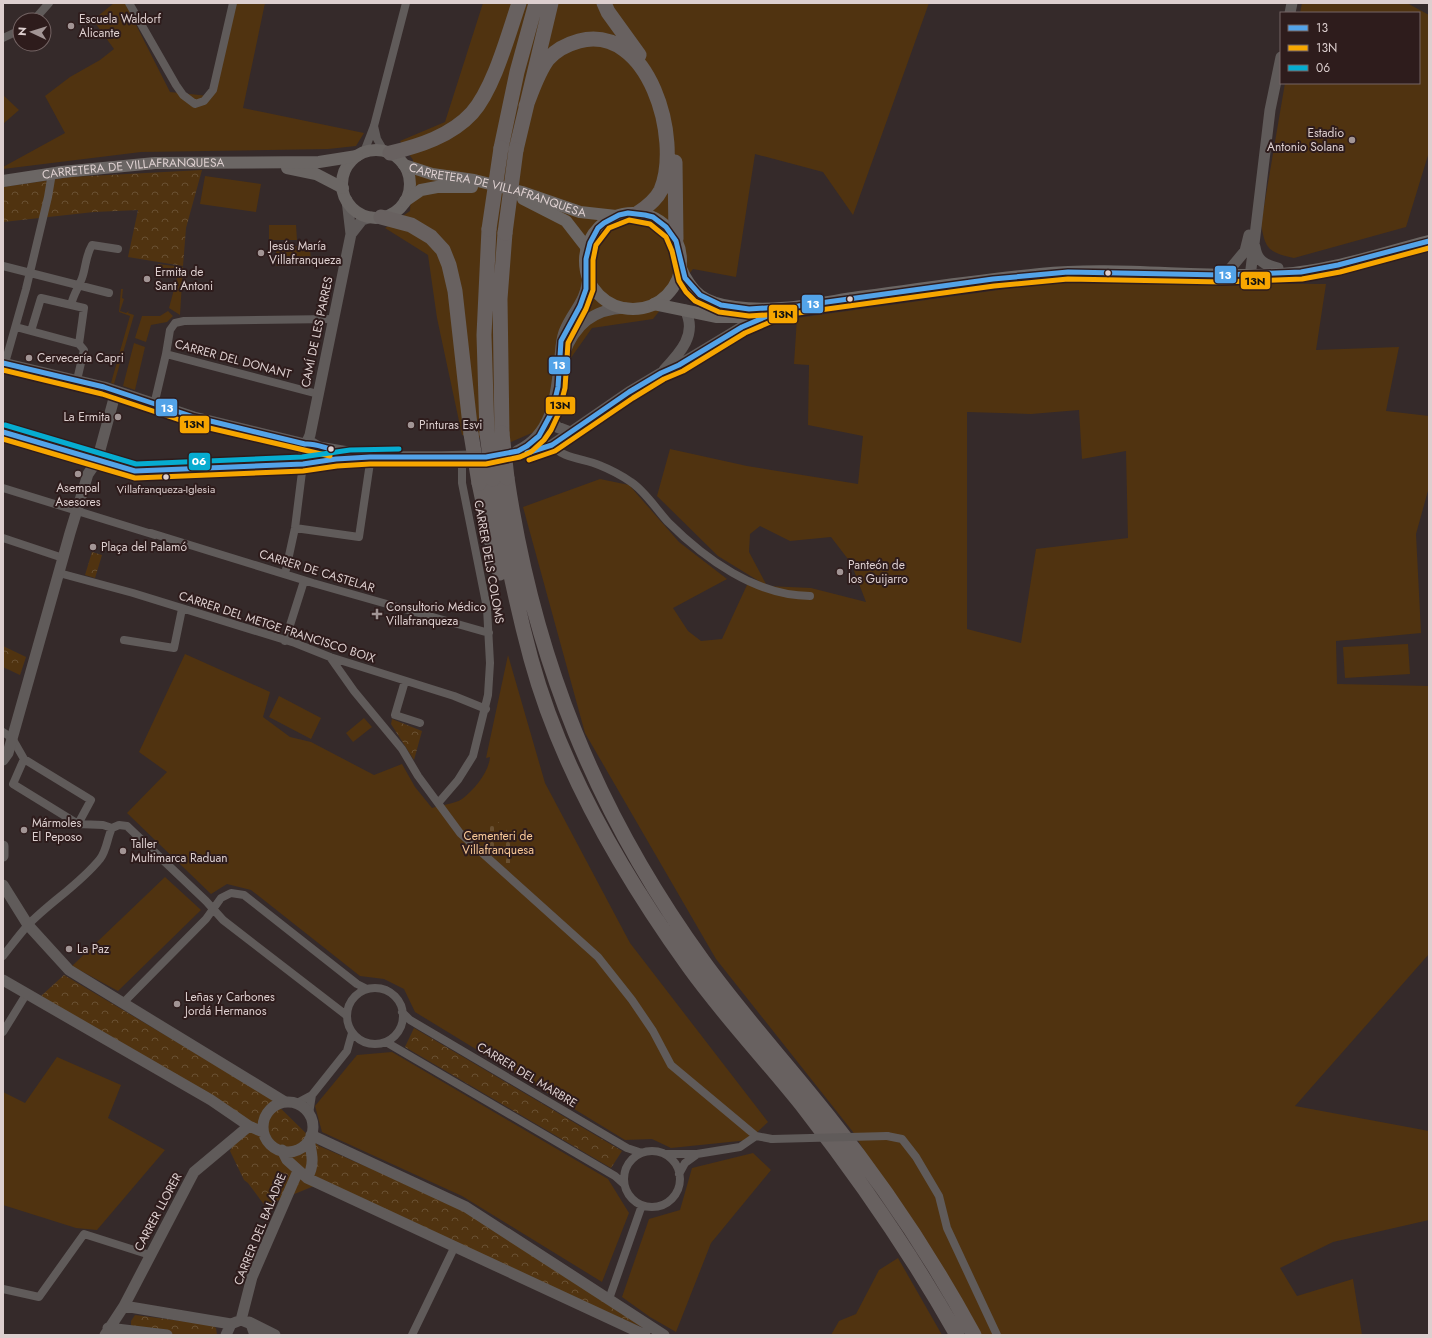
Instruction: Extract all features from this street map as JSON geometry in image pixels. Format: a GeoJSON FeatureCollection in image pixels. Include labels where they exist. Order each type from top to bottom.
{"type":"FeatureCollection","features":[{"type":"Feature","properties":{"kind":"highway"},"geometry":{"type":"LineString","coordinates":[[387,152],[435,138],[461,124],[472,112],[482,98],[493,74],[519,3]]}},
{"type":"Feature","properties":{"kind":"highway"},"geometry":{"type":"LineString","coordinates":[[494,433],[484,335],[489,229],[501,148],[517,72],[536,3]]}},
{"type":"Feature","properties":{"kind":"highway"},"geometry":{"type":"LineString","coordinates":[[551,3],[516,150],[505,233],[500,299],[494,433],[493,480],[508,569],[531,658],[566,753],[601,828],[622,865],[689,967],[803,1107],[873,1200],[920,1270],[957,1335]]}},
{"type":"Feature","properties":{"kind":"highway"},"geometry":{"type":"LineString","coordinates":[[604,3],[608,12],[643,60],[659,86],[668,111],[675,143],[676,239]]}},
{"type":"Feature","properties":{"kind":"highway"},"geometry":{"type":"LineString","coordinates":[[526,106],[540,73],[548,59],[571,43],[583,40],[603,40],[620,46],[628,53],[646,74],[653,87],[660,102],[667,133],[666,167],[661,191],[655,200],[638,213]]}},
{"type":"Feature","properties":{"kind":"highway"},"geometry":{"type":"LineString","coordinates":[[376,217],[411,225],[431,237],[442,250],[450,265],[455,291],[471,434],[493,480],[524,573],[549,661],[585,758],[631,849],[656,891],[703,962],[829,1116],[895,1206],[930,1260],[974,1335]]}},
{"type":"Feature","properties":{"kind":"main road"},"geometry":{"type":"LineString","coordinates":[[387,152],[404,165],[409,179],[408,194],[405,201],[395,212],[376,217],[357,212],[347,200],[343,188],[345,170],[361,154],[387,152]]}},
{"type":"Feature","properties":{"kind":"main road","name":"CARRETERA DE VILLAFRANQUESA"},"geometry":{"type":"LineString","coordinates":[[3,181],[52,173],[155,163],[319,162],[361,154]]}},
{"type":"Feature","properties":{"kind":"main road","name":"CARRETERA DE VILLAFRANQUESA"},"geometry":{"type":"LineString","coordinates":[[264,162],[316,174],[343,188]]}},
{"type":"Feature","properties":{"kind":"main road","name":"CARRETERA DE VILLAFRANQUESA"},"geometry":{"type":"LineString","coordinates":[[404,165],[432,174],[474,180],[522,192],[580,212],[616,216]]}},
{"type":"Feature","properties":{"kind":"main road","name":"CARRETERA DE VILLAFRANQUESA"},"geometry":{"type":"LineString","coordinates":[[405,201],[421,190],[437,187],[480,188],[502,192],[527,200],[558,215],[574,228],[587,248]]}},
{"type":"Feature","properties":{"kind":"main road"},"geometry":{"type":"LineString","coordinates":[[638,213],[646,215],[660,222],[676,239],[680,252],[680,266],[676,280],[669,292],[654,304],[645,307],[625,308],[611,303],[599,294],[588,276],[586,267],[587,248],[598,228],[616,216],[638,213]]}},
{"type":"Feature","properties":{"kind":"main road"},"geometry":{"type":"LineString","coordinates":[[654,304],[722,317],[744,318],[778,311],[951,284],[1076,271],[1248,272],[1251,269],[1278,268],[1325,261],[1429,235]]}},
{"type":"Feature","properties":{"kind":"main road"},"geometry":{"type":"LineString","coordinates":[[1228,272],[1241,276],[1295,273],[1339,264],[1429,241]]}},
{"type":"Feature","properties":{"kind":"main road"},"geometry":{"type":"LineString","coordinates":[[680,266],[687,283],[701,297],[713,302],[738,308],[778,311]]}},
{"type":"Feature","properties":{"kind":"street"},"geometry":{"type":"LineString","coordinates":[[41,12],[49,3]]}},
{"type":"Feature","properties":{"kind":"street"},"geometry":{"type":"LineString","coordinates":[[129,3],[176,85],[184,95],[195,104],[204,101],[213,90],[233,3]]}},
{"type":"Feature","properties":{"kind":"street"},"geometry":{"type":"LineString","coordinates":[[361,154],[374,126],[406,3]]}},
{"type":"Feature","properties":{"kind":"street"},"geometry":{"type":"LineString","coordinates":[[1251,269],[1270,110],[1280,62]]}},
{"type":"Feature","properties":{"kind":"street"},"geometry":{"type":"LineString","coordinates":[[374,126],[377,139],[387,152]]}},
{"type":"Feature","properties":{"kind":"street"},"geometry":{"type":"LineString","coordinates":[[52,173],[48,197],[30,272],[16,327],[4,363],[77,380],[116,391],[154,405],[238,428],[311,442],[369,456]]}},
{"type":"Feature","properties":{"kind":"street"},"geometry":{"type":"LineString","coordinates":[[1228,272],[1245,251],[1260,191]]}},
{"type":"Feature","properties":{"kind":"street","name":"CAMÍ DE LES PARRES"},"geometry":{"type":"LineString","coordinates":[[311,442],[318,394],[351,234],[347,200]]}},
{"type":"Feature","properties":{"kind":"street","name":"CAMÍ DE LES PARRES"},"geometry":{"type":"LineString","coordinates":[[351,234],[362,220],[376,217]]}},
{"type":"Feature","properties":{"kind":"street"},"geometry":{"type":"LineString","coordinates":[[1254,242],[1255,252],[1259,260],[1266,266],[1278,268]]}},
{"type":"Feature","properties":{"kind":"street"},"geometry":{"type":"LineString","coordinates":[[71,305],[77,285],[82,278],[88,252],[92,245],[118,249]]}},
{"type":"Feature","properties":{"kind":"street"},"geometry":{"type":"LineString","coordinates":[[3,266],[73,282],[77,285],[109,293]]}},
{"type":"Feature","properties":{"kind":"street"},"geometry":{"type":"LineString","coordinates":[[588,276],[586,291],[582,303],[564,331],[560,347],[560,363],[556,395],[550,418],[531,444],[517,452],[527,453],[552,445],[610,403],[661,373],[679,365],[742,327],[778,311]]}},
{"type":"Feature","properties":{"kind":"street"},"geometry":{"type":"LineString","coordinates":[[31,331],[41,298],[84,308],[79,344]]}},
{"type":"Feature","properties":{"kind":"street"},"geometry":{"type":"LineString","coordinates":[[560,363],[567,346],[581,325],[600,312],[610,308],[625,308]]}},
{"type":"Feature","properties":{"kind":"street"},"geometry":{"type":"LineString","coordinates":[[661,373],[682,349],[687,340],[690,324],[685,310]]}},
{"type":"Feature","properties":{"kind":"street"},"geometry":{"type":"LineString","coordinates":[[154,405],[172,326],[184,321],[333,319]]}},
{"type":"Feature","properties":{"kind":"street"},"geometry":{"type":"LineString","coordinates":[[16,327],[79,344],[84,350],[77,380]]}},
{"type":"Feature","properties":{"kind":"street","name":"CARRER DEL DONANT"},"geometry":{"type":"LineString","coordinates":[[166,354],[318,394]]}},
{"type":"Feature","properties":{"kind":"street"},"geometry":{"type":"LineString","coordinates":[[3,753],[7,735],[59,573],[90,470],[97,461],[116,391]]}},
{"type":"Feature","properties":{"kind":"street"},"geometry":{"type":"LineString","coordinates":[[550,418],[557,427],[570,432]]}},
{"type":"Feature","properties":{"kind":"street"},"geometry":{"type":"LineString","coordinates":[[3,432],[97,461],[119,467],[144,471],[309,463],[369,456],[466,456]]}},
{"type":"Feature","properties":{"kind":"street"},"geometry":{"type":"LineString","coordinates":[[285,574],[309,463],[319,457],[311,442]]}},
{"type":"Feature","properties":{"kind":"street"},"geometry":{"type":"LineString","coordinates":[[309,463],[303,458],[311,442]]}},
{"type":"Feature","properties":{"kind":"street"},"geometry":{"type":"LineString","coordinates":[[552,445],[558,451],[598,464],[632,482],[669,522],[711,559],[739,577],[792,596],[810,596]]}},
{"type":"Feature","properties":{"kind":"street"},"geometry":{"type":"LineString","coordinates":[[295,528],[359,537],[369,456]]}},
{"type":"Feature","properties":{"kind":"street","name":"CARRER DELS COLOMS"},"geometry":{"type":"LineString","coordinates":[[439,802],[458,780],[473,756],[486,709],[489,676],[489,633],[482,578],[462,483],[466,456]]}},
{"type":"Feature","properties":{"kind":"street","name":"CARRER DE CASTELAR"},"geometry":{"type":"LineString","coordinates":[[3,488],[304,581],[489,633]]}},
{"type":"Feature","properties":{"kind":"street"},"geometry":{"type":"LineString","coordinates":[[3,538],[63,558]]}},
{"type":"Feature","properties":{"kind":"street","name":"CARRER DEL METGE FRANCISCO BOIX"},"geometry":{"type":"LineString","coordinates":[[59,573],[285,641],[330,657],[454,696],[486,709]]}},
{"type":"Feature","properties":{"kind":"street"},"geometry":{"type":"LineString","coordinates":[[285,641],[304,581]]}},
{"type":"Feature","properties":{"kind":"street"},"geometry":{"type":"LineString","coordinates":[[124,640],[174,648],[182,609]]}},
{"type":"Feature","properties":{"kind":"street"},"geometry":{"type":"LineString","coordinates":[[330,657],[354,691],[402,748],[418,776],[439,802],[460,833],[598,958],[632,1000],[653,1031],[671,1065],[756,1136],[772,1139],[887,1136],[902,1139],[916,1157],[939,1196],[948,1228],[997,1335]]}},
{"type":"Feature","properties":{"kind":"street"},"geometry":{"type":"LineString","coordinates":[[406,681],[395,715],[420,723]]}},
{"type":"Feature","properties":{"kind":"street"},"geometry":{"type":"LineString","coordinates":[[7,735],[24,759],[91,800],[78,824]]}},
{"type":"Feature","properties":{"kind":"street"},"geometry":{"type":"LineString","coordinates":[[3,760],[7,735]]}},
{"type":"Feature","properties":{"kind":"street"},"geometry":{"type":"LineString","coordinates":[[24,759],[13,784],[78,824],[104,825],[112,828]]}},
{"type":"Feature","properties":{"kind":"street"},"geometry":{"type":"LineString","coordinates":[[3,956],[28,925],[68,891],[101,858],[112,828],[119,825],[127,826],[206,901],[223,920],[346,1016]]}},
{"type":"Feature","properties":{"kind":"street"},"geometry":{"type":"LineString","coordinates":[[3,846],[3,856]]}},
{"type":"Feature","properties":{"kind":"street"},"geometry":{"type":"LineString","coordinates":[[3,885],[28,925],[69,970],[285,1102],[297,1103],[312,1095],[347,1051],[352,1033]]}},
{"type":"Feature","properties":{"kind":"street"},"geometry":{"type":"LineString","coordinates":[[124,1003],[213,910],[221,898],[231,893],[244,895],[357,984],[367,989],[383,989],[390,992],[396,998],[402,1012],[402,1019],[397,1033],[386,1042],[379,1044],[365,1042],[352,1033],[347,1022],[346,1016],[348,1008],[355,996],[367,989]]}},
{"type":"Feature","properties":{"kind":"street"},"geometry":{"type":"LineString","coordinates":[[3,980],[211,1100],[249,1126],[263,1132]]}},
{"type":"Feature","properties":{"kind":"street"},"geometry":{"type":"LineString","coordinates":[[3,1032],[27,994]]}},
{"type":"Feature","properties":{"kind":"street","name":"CARRER DEL MARBRE"},"geometry":{"type":"LineString","coordinates":[[402,1012],[410,1020],[621,1144],[642,1153]]}},
{"type":"Feature","properties":{"kind":"street"},"geometry":{"type":"LineString","coordinates":[[347,1051],[365,1042]]}},
{"type":"Feature","properties":{"kind":"street"},"geometry":{"type":"LineString","coordinates":[[386,1042],[615,1176],[624,1184]]}},
{"type":"Feature","properties":{"kind":"street"},"geometry":{"type":"LineString","coordinates":[[285,1102],[269,1110],[262,1123],[263,1132],[267,1140],[275,1148],[293,1151],[303,1147],[310,1137],[312,1123],[309,1114],[312,1095]]}},
{"type":"Feature","properties":{"kind":"street"},"geometry":{"type":"LineString","coordinates":[[297,1103],[309,1114]]}},
{"type":"Feature","properties":{"kind":"street","name":"CARRER LLORER"},"geometry":{"type":"LineString","coordinates":[[106,1332],[124,1306],[194,1172],[249,1126]]}},
{"type":"Feature","properties":{"kind":"street"},"geometry":{"type":"LineString","coordinates":[[664,1154],[674,1162],[679,1174],[679,1186],[674,1196],[665,1204],[654,1207],[642,1205],[634,1201],[624,1184],[624,1176],[630,1162],[642,1153],[657,1152],[664,1154],[697,1154],[740,1147],[756,1136]]}},
{"type":"Feature","properties":{"kind":"street"},"geometry":{"type":"LineString","coordinates":[[310,1137],[466,1207],[664,1335]]}},
{"type":"Feature","properties":{"kind":"street","name":"CARRER DEL BALADRE"},"geometry":{"type":"LineString","coordinates":[[226,1335],[240,1321],[252,1277],[303,1174],[311,1171],[313,1160],[310,1137]]}},
{"type":"Feature","properties":{"kind":"street"},"geometry":{"type":"LineString","coordinates":[[282,1150],[287,1160],[303,1174],[644,1335]]}},
{"type":"Feature","properties":{"kind":"street"},"geometry":{"type":"LineString","coordinates":[[679,1174],[685,1163],[697,1154]]}},
{"type":"Feature","properties":{"kind":"street"},"geometry":{"type":"LineString","coordinates":[[609,1299],[642,1205]]}},
{"type":"Feature","properties":{"kind":"street"},"geometry":{"type":"LineString","coordinates":[[3,1288],[39,1297],[84,1234],[150,1255]]}},
{"type":"Feature","properties":{"kind":"street"},"geometry":{"type":"LineString","coordinates":[[412,1335],[455,1246]]}},
{"type":"Feature","properties":{"kind":"street"},"geometry":{"type":"LineString","coordinates":[[124,1306],[240,1321],[276,1335]]}},
{"type":"Feature","properties":{"kind":"street"},"geometry":{"type":"LineString","coordinates":[[240,1321],[254,1328],[255,1335]]}},
{"type":"Feature","properties":{"kind":"street"},"geometry":{"type":"LineString","coordinates":[[106,1332],[167,1335]]}},
{"type":"Feature","properties":{"kind":"green space"},"geometry":{"type":"Polygon","coordinates":[[[114,3],[125,3],[170,92],[209,96],[233,3],[265,3],[243,108],[364,133],[356,146],[328,149],[141,152],[3,169],[3,167],[65,133],[45,96],[70,77],[100,60],[114,49],[93,20],[114,3]]]}},
{"type":"Feature","properties":{"kind":"green space"},"geometry":{"type":"Polygon","coordinates":[[[483,3],[929,3],[853,215],[823,172],[755,154],[736,277],[693,269],[653,319],[592,328],[568,362],[557,422],[511,442],[462,435],[437,318],[428,255],[385,228],[410,211],[413,160],[400,141],[445,122],[483,3]]]}},
{"type":"Feature","properties":{"kind":"green space","name":"Estadio Antonio Solana"},"geometry":{"type":"Polygon","coordinates":[[[1302,3],[1407,3],[1429,15],[1429,152],[1406,227],[1294,258],[1274,252],[1270,248],[1264,239],[1261,224],[1285,84],[1420,84],[1420,12],[1300,12],[1302,3]]]}},
{"type":"Feature","properties":{"kind":"green space"},"geometry":{"type":"Polygon","coordinates":[[[3,95],[19,110],[3,124],[3,95]]]}},
{"type":"Feature","properties":{"kind":"green space"},"geometry":{"type":"Polygon","coordinates":[[[202,170],[186,228],[183,266],[128,257],[138,210],[94,212],[3,222],[3,187],[71,177],[202,170]]]}},
{"type":"Feature","properties":{"kind":"green space"},"geometry":{"type":"Polygon","coordinates":[[[205,176],[261,184],[256,212],[200,204],[205,176]]]}},
{"type":"Feature","properties":{"kind":"green space"},"geometry":{"type":"Polygon","coordinates":[[[269,225],[296,225],[297,240],[269,240],[269,225]]]}},
{"type":"Feature","properties":{"kind":"green space"},"geometry":{"type":"Polygon","coordinates":[[[276,246],[310,246],[311,265],[276,266],[276,246]]]}},
{"type":"Feature","properties":{"kind":"green space"},"geometry":{"type":"Polygon","coordinates":[[[158,264],[183,267],[180,315],[169,308],[179,271],[158,267],[158,264]]]}},
{"type":"Feature","properties":{"kind":"green space"},"geometry":{"type":"Polygon","coordinates":[[[1049,283],[1326,284],[1316,350],[1399,347],[1386,411],[1429,416],[1429,487],[1416,534],[1421,633],[1336,641],[1337,684],[1429,686],[1429,954],[1295,1106],[1429,1131],[1429,1220],[1333,1242],[1280,1268],[1297,1296],[1353,1279],[1362,1335],[974,1335],[853,1132],[716,959],[585,733],[523,507],[600,479],[629,485],[679,542],[727,579],[673,608],[688,631],[701,641],[722,639],[747,585],[767,586],[718,556],[657,496],[670,449],[747,466],[858,484],[863,436],[808,425],[809,365],[794,364],[797,318],[1049,283]],[[1079,410],[1031,414],[967,412],[967,629],[1021,643],[1036,549],[1128,538],[1126,451],[1082,459],[1079,410]],[[760,526],[750,534],[749,552],[767,586],[811,588],[866,602],[851,563],[831,537],[790,541],[760,526]]]}},
{"type":"Feature","properties":{"kind":"green space"},"geometry":{"type":"Polygon","coordinates":[[[121,289],[123,289],[122,298],[124,299],[120,311],[126,313],[129,311],[128,313],[134,315],[114,384],[111,383],[130,316],[119,312],[121,289]]]}},
{"type":"Feature","properties":{"kind":"green space"},"geometry":{"type":"Polygon","coordinates":[[[168,311],[173,316],[167,322],[151,325],[146,342],[135,338],[142,316],[160,316],[168,311]]]}},
{"type":"Feature","properties":{"kind":"green space"},"geometry":{"type":"Polygon","coordinates":[[[134,343],[145,347],[135,390],[123,386],[134,343]]]}},
{"type":"Feature","properties":{"kind":"green space"},"geometry":{"type":"Polygon","coordinates":[[[92,552],[102,555],[95,578],[85,575],[92,552]]]}},
{"type":"Feature","properties":{"kind":"green space"},"geometry":{"type":"Polygon","coordinates":[[[1408,644],[1410,674],[1345,678],[1343,647],[1408,644]]]}},
{"type":"Feature","properties":{"kind":"green space"},"geometry":{"type":"Polygon","coordinates":[[[3,646],[26,657],[20,675],[3,667],[3,646]]]}},
{"type":"Feature","properties":{"kind":"green space"},"geometry":{"type":"Polygon","coordinates":[[[185,654],[270,692],[263,717],[290,737],[311,742],[374,775],[402,764],[415,787],[432,808],[462,799],[476,786],[487,769],[490,757],[486,758],[508,655],[545,783],[630,943],[768,1122],[749,1140],[671,1148],[652,1139],[625,1140],[415,1012],[404,989],[384,979],[360,976],[251,890],[227,884],[211,894],[127,813],[167,772],[139,752],[185,654]]]}},
{"type":"Feature","properties":{"kind":"green space"},"geometry":{"type":"Polygon","coordinates":[[[279,696],[321,718],[311,739],[269,717],[279,696]]]}},
{"type":"Feature","properties":{"kind":"green space"},"geometry":{"type":"Polygon","coordinates":[[[364,718],[372,727],[353,742],[346,733],[364,718]]]}},
{"type":"Feature","properties":{"kind":"green space"},"geometry":{"type":"Polygon","coordinates":[[[392,719],[422,731],[414,760],[391,724],[392,719]]]}},
{"type":"Feature","properties":{"kind":"green space","name":"Cementeri de Villafranquesa"},"geometry":{"type":"Polygon","coordinates":[[[495,819],[520,843],[509,855],[510,859],[514,863],[507,871],[474,842],[495,819]]]}},
{"type":"Feature","properties":{"kind":"green space"},"geometry":{"type":"Polygon","coordinates":[[[165,877],[201,910],[118,991],[72,966],[165,877]]]}},
{"type":"Feature","properties":{"kind":"green space"},"geometry":{"type":"Polygon","coordinates":[[[64,975],[269,1097],[319,1146],[468,1211],[646,1329],[314,1186],[265,1206],[248,1183],[244,1180],[230,1151],[246,1120],[41,996],[64,975]]]}},
{"type":"Feature","properties":{"kind":"green space"},"geometry":{"type":"Polygon","coordinates":[[[414,1028],[622,1151],[611,1168],[405,1047],[414,1028]]]}},
{"type":"Feature","properties":{"kind":"green space"},"geometry":{"type":"Polygon","coordinates":[[[392,1052],[608,1179],[629,1213],[602,1282],[462,1196],[322,1132],[315,1106],[357,1055],[392,1052]]]}},
{"type":"Feature","properties":{"kind":"green space"},"geometry":{"type":"Polygon","coordinates":[[[57,1057],[121,1085],[108,1118],[165,1150],[97,1230],[76,1228],[3,1205],[3,1092],[25,1103],[57,1057]]]}},
{"type":"Feature","properties":{"kind":"green space"},"geometry":{"type":"Polygon","coordinates":[[[753,1153],[771,1170],[711,1243],[676,1332],[650,1317],[622,1297],[649,1219],[680,1210],[692,1168],[753,1153]]]}},
{"type":"Feature","properties":{"kind":"green space"},"geometry":{"type":"Polygon","coordinates":[[[898,1258],[942,1335],[831,1335],[839,1321],[856,1314],[879,1270],[898,1258]]]}},
{"type":"Feature","properties":{"kind":"green space"},"geometry":{"type":"Polygon","coordinates":[[[135,1315],[212,1325],[216,1328],[217,1335],[172,1335],[131,1327],[131,1321],[135,1315]]]}},
{"type":"Feature","properties":{"kind":"transit line","name":"13"},"geometry":{"type":"LineString","coordinates":[[3,432],[135,471],[303,464],[336,459],[370,457],[486,457],[518,451],[539,436],[552,412],[558,387],[561,341],[580,306],[586,289],[586,259],[590,243],[598,228],[604,223],[619,215],[628,213],[653,217],[666,227],[676,241],[685,278],[700,295],[721,305],[749,309],[798,306],[993,279],[1068,272],[1222,275],[1301,272],[1338,265],[1429,241]]}},
{"type":"Feature","properties":{"kind":"transit line","name":"13N"},"geometry":{"type":"LineString","coordinates":[[3,439],[135,478],[303,471],[337,466],[370,464],[486,464],[520,457],[531,452],[544,440],[551,430],[558,415],[565,388],[568,343],[586,309],[593,290],[593,260],[596,245],[609,228],[629,220],[650,224],[666,237],[672,251],[679,281],[686,292],[695,301],[719,312],[749,316],[798,313],[994,286],[1068,279],[1222,282],[1302,279],[1340,272],[1429,248]]}},
{"type":"Feature","properties":{"kind":"transit line","name":"13"},"geometry":{"type":"LineString","coordinates":[[527,453],[552,445],[629,392],[661,373],[679,365],[742,327],[779,311]]}},
{"type":"Feature","properties":{"kind":"transit line","name":"13N"},"geometry":{"type":"LineString","coordinates":[[529,460],[555,451],[633,398],[664,379],[683,371],[745,333],[782,317]]}},
{"type":"Feature","properties":{"kind":"transit line","name":"13"},"geometry":{"type":"LineString","coordinates":[[3,363],[104,387],[194,417],[331,449]]}},
{"type":"Feature","properties":{"kind":"transit line","name":"13N"},"geometry":{"type":"LineString","coordinates":[[3,370],[102,394],[192,424],[330,456]]}},
{"type":"Feature","properties":{"kind":"transit line","name":"06"},"geometry":{"type":"LineString","coordinates":[[5,425],[136,464],[302,457],[350,450],[399,449]]}},
{"type":"Feature","properties":{"kind":"place","name":"Escuela Waldorf Alicante"},"geometry":{"type":"Point","coordinates":[71,26]}},
{"type":"Feature","properties":{"kind":"place","name":"Estadio Antonio Solana"},"geometry":{"type":"Point","coordinates":[1352,140]}},
{"type":"Feature","properties":{"kind":"place","name":"Jesús María Villafranqueza"},"geometry":{"type":"Point","coordinates":[261,253]}},
{"type":"Feature","properties":{"kind":"place","name":"Ermita de Sant Antoni"},"geometry":{"type":"Point","coordinates":[147,279]}},
{"type":"Feature","properties":{"kind":"place","name":"Cervecería Capri"},"geometry":{"type":"Point","coordinates":[29,358]}},
{"type":"Feature","properties":{"kind":"place","name":"La Ermita"},"geometry":{"type":"Point","coordinates":[118,417]}},
{"type":"Feature","properties":{"kind":"place","name":"Pinturas Esvi"},"geometry":{"type":"Point","coordinates":[411,425]}},
{"type":"Feature","properties":{"kind":"place","name":"Asempal Asesores"},"geometry":{"type":"Point","coordinates":[78,474]}},
{"type":"Feature","properties":{"kind":"place","name":"Villafranqueza-Iglesia"},"geometry":{"type":"Point","coordinates":[166,477]}},
{"type":"Feature","properties":{"kind":"place","name":"Plaça del Palamó"},"geometry":{"type":"Point","coordinates":[93,547]}},
{"type":"Feature","properties":{"kind":"place","name":"Panteón de los Guijarro"},"geometry":{"type":"Point","coordinates":[840,572]}},
{"type":"Feature","properties":{"kind":"place","name":"Consultorio Médico Villafranqueza"},"geometry":{"type":"Point","coordinates":[377,614]}},
{"type":"Feature","properties":{"kind":"place","name":"Mármoles El Peposo"},"geometry":{"type":"Point","coordinates":[24,830]}},
{"type":"Feature","properties":{"kind":"place","name":"Taller Multimarca Raduan"},"geometry":{"type":"Point","coordinates":[123,851]}},
{"type":"Feature","properties":{"kind":"place","name":"La Paz"},"geometry":{"type":"Point","coordinates":[69,949]}},
{"type":"Feature","properties":{"kind":"place","name":"Leñas y Carbones Jordá Hermanos"},"geometry":{"type":"Point","coordinates":[177,1004]}}]}
